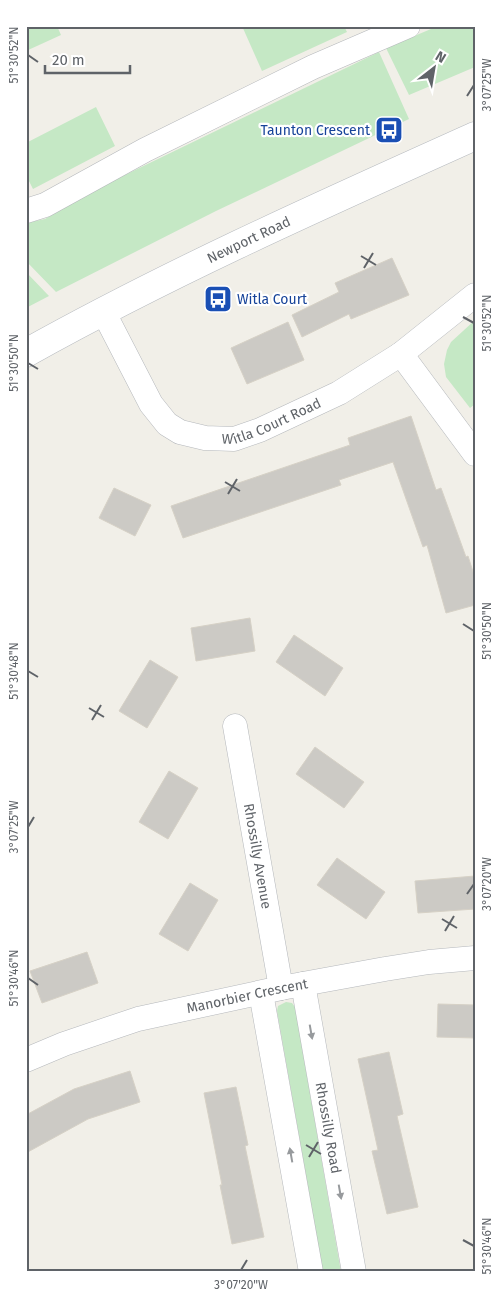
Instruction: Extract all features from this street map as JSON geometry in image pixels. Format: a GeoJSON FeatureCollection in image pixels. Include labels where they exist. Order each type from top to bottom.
{"type":"FeatureCollection","features":[{"type":"Feature","properties":{"kind":"main road","name":"Newport Road"},"geometry":{"type":"LineString","coordinates":[[26,353],[103,311],[313,209],[475,136]]}},
{"type":"Feature","properties":{"kind":"street"},"geometry":{"type":"LineString","coordinates":[[26,211],[45,205],[145,150],[312,68],[408,26]]}},
{"type":"Feature","properties":{"kind":"street","name":"Witla Court Road"},"geometry":{"type":"LineString","coordinates":[[103,311],[151,404],[167,424],[180,432],[206,438],[234,439],[260,430],[339,393],[401,354],[475,295]]}},
{"type":"Feature","properties":{"kind":"street"},"geometry":{"type":"LineString","coordinates":[[401,354],[475,454]]}},
{"type":"Feature","properties":{"kind":"street","name":"Rhossilly Avenue"},"geometry":{"type":"LineString","coordinates":[[235,726],[282,988]]}},
{"type":"Feature","properties":{"kind":"street","name":"Manorbier Crescent"},"geometry":{"type":"LineString","coordinates":[[26,1060],[64,1044],[138,1019],[282,988],[428,962],[475,958]]}},
{"type":"Feature","properties":{"kind":"street"},"geometry":{"type":"LineString","coordinates":[[282,988],[311,1272]]}},
{"type":"Feature","properties":{"kind":"street","name":"Rhossilly Road"},"geometry":{"type":"LineString","coordinates":[[282,988],[354,1272]]}},
{"type":"Feature","properties":{"kind":"green space"},"geometry":{"type":"Polygon","coordinates":[[[26,26],[57,26],[61,35],[26,51],[26,26]]]}},
{"type":"Feature","properties":{"kind":"green space"},"geometry":{"type":"Polygon","coordinates":[[[242,26],[344,26],[347,32],[262,71],[242,26]]]}},
{"type":"Feature","properties":{"kind":"green space"},"geometry":{"type":"Polygon","coordinates":[[[438,26],[475,26],[475,67],[409,95],[386,48],[438,26]]]}},
{"type":"Feature","properties":{"kind":"green space"},"geometry":{"type":"Polygon","coordinates":[[[379,52],[409,119],[216,211],[56,292],[26,261],[26,223],[45,219],[98,188],[379,52]]]}},
{"type":"Feature","properties":{"kind":"green space"},"geometry":{"type":"Polygon","coordinates":[[[96,107],[115,146],[33,189],[26,175],[26,143],[96,107]]]}},
{"type":"Feature","properties":{"kind":"green space"},"geometry":{"type":"Polygon","coordinates":[[[26,272],[49,296],[26,308],[26,272]]]}},
{"type":"Feature","properties":{"kind":"green space"},"geometry":{"type":"Polygon","coordinates":[[[475,320],[475,404],[470,408],[446,377],[444,364],[451,342],[475,320]]]}},
{"type":"Feature","properties":{"kind":"green space"},"geometry":{"type":"Polygon","coordinates":[[[286,1002],[292,1003],[295,1007],[341,1272],[323,1272],[277,1011],[278,1006],[286,1002]]]}},
{"type":"Feature","properties":{"kind":"building"},"geometry":{"type":"Polygon","coordinates":[[[392,258],[409,295],[351,319],[349,314],[302,337],[292,315],[339,292],[335,283],[392,258]]]}},
{"type":"Feature","properties":{"kind":"building"},"geometry":{"type":"Polygon","coordinates":[[[288,322],[304,360],[247,384],[231,348],[288,322]]]}},
{"type":"Feature","properties":{"kind":"building"},"geometry":{"type":"Polygon","coordinates":[[[411,416],[436,490],[441,488],[466,557],[468,556],[475,578],[475,605],[446,613],[427,545],[423,547],[393,462],[339,480],[341,485],[183,538],[171,506],[350,445],[348,438],[411,416]]]}},
{"type":"Feature","properties":{"kind":"building"},"geometry":{"type":"Polygon","coordinates":[[[114,488],[151,505],[135,536],[99,518],[114,488]]]}},
{"type":"Feature","properties":{"kind":"building"},"geometry":{"type":"Polygon","coordinates":[[[250,618],[255,651],[196,661],[191,628],[250,618]]]}},
{"type":"Feature","properties":{"kind":"building"},"geometry":{"type":"Polygon","coordinates":[[[294,635],[343,668],[325,696],[276,662],[294,635]]]}},
{"type":"Feature","properties":{"kind":"building"},"geometry":{"type":"Polygon","coordinates":[[[150,660],[178,677],[147,728],[119,711],[150,660]]]}},
{"type":"Feature","properties":{"kind":"building"},"geometry":{"type":"Polygon","coordinates":[[[315,747],[364,782],[344,808],[296,774],[315,747]]]}},
{"type":"Feature","properties":{"kind":"building"},"geometry":{"type":"Polygon","coordinates":[[[169,771],[198,788],[168,839],[139,822],[169,771]]]}},
{"type":"Feature","properties":{"kind":"building"},"geometry":{"type":"Polygon","coordinates":[[[337,858],[385,892],[366,919],[317,885],[337,858]]]}},
{"type":"Feature","properties":{"kind":"building"},"geometry":{"type":"Polygon","coordinates":[[[475,876],[475,909],[418,913],[415,881],[475,876]]]}},
{"type":"Feature","properties":{"kind":"building"},"geometry":{"type":"Polygon","coordinates":[[[190,883],[218,900],[188,951],[159,934],[190,883]]]}},
{"type":"Feature","properties":{"kind":"building"},"geometry":{"type":"Polygon","coordinates":[[[87,952],[98,983],[42,1003],[30,971],[87,952]]]}},
{"type":"Feature","properties":{"kind":"building"},"geometry":{"type":"Polygon","coordinates":[[[438,1004],[475,1005],[475,1038],[437,1037],[438,1004]]]}},
{"type":"Feature","properties":{"kind":"building"},"geometry":{"type":"Polygon","coordinates":[[[389,1052],[403,1114],[397,1116],[418,1207],[387,1214],[372,1151],[378,1150],[358,1059],[389,1052]]]}},
{"type":"Feature","properties":{"kind":"building"},"geometry":{"type":"Polygon","coordinates":[[[130,1071],[140,1102],[88,1119],[26,1153],[26,1115],[74,1089],[130,1071]]]}},
{"type":"Feature","properties":{"kind":"building"},"geometry":{"type":"Polygon","coordinates":[[[236,1087],[248,1145],[245,1146],[264,1237],[232,1244],[204,1093],[236,1087]]]}},
{"type":"Feature","properties":{"kind":"place","name":"Taunton Crescent"},"geometry":{"type":"Point","coordinates":[389,130]}},
{"type":"Feature","properties":{"kind":"place","name":"Witla Court"},"geometry":{"type":"Point","coordinates":[218,299]}}]}
